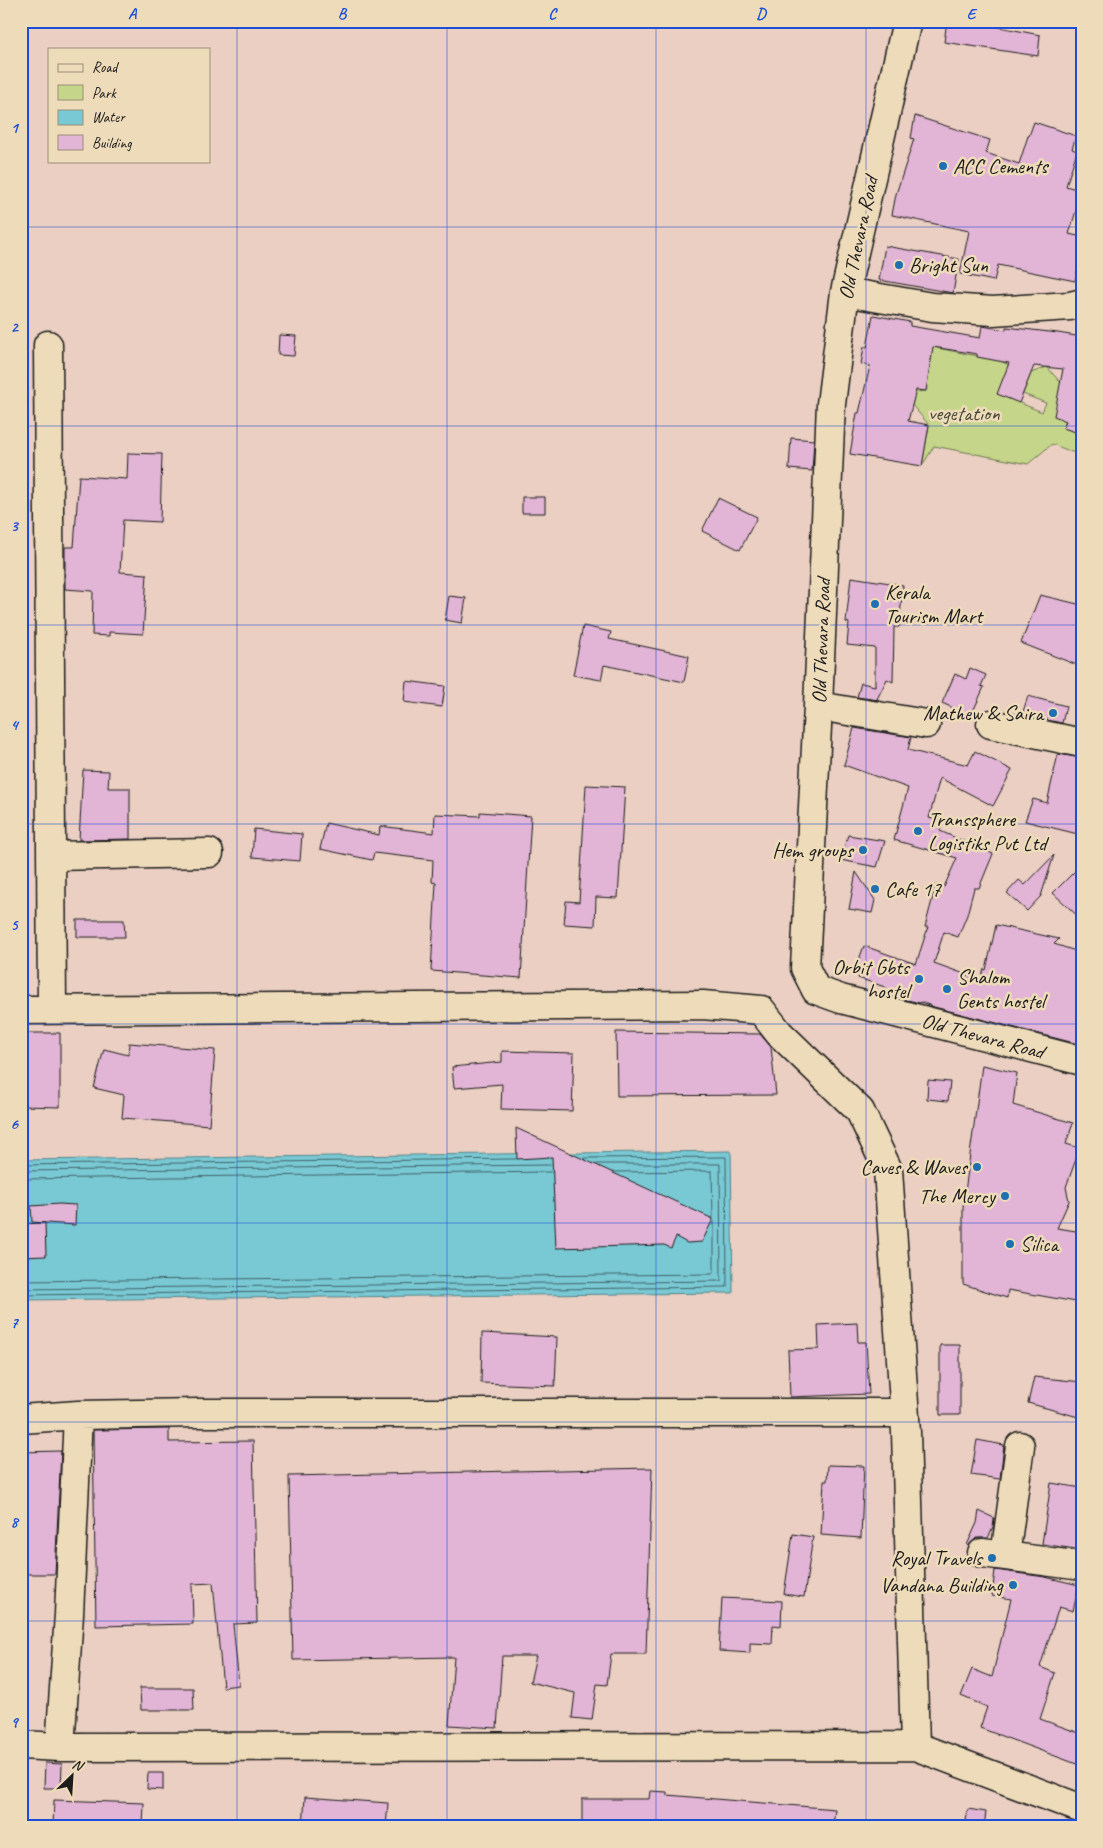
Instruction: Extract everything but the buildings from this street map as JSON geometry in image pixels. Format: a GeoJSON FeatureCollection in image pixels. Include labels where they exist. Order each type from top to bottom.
{"type":"FeatureCollection","features":[{"type":"Feature","properties":{"kind":"street","name":"Old Thevara Road"},"geometry":{"type":"LineString","coordinates":[[907,21],[844,292],[830,404],[805,968],[816,990],[1082,1061]]}},
{"type":"Feature","properties":{"kind":"street"},"geometry":{"type":"LineString","coordinates":[[844,292],[932,307],[993,311],[1082,304]]}},
{"type":"Feature","properties":{"kind":"street"},"geometry":{"type":"LineString","coordinates":[[48,345],[52,1010]]}},
{"type":"Feature","properties":{"kind":"street"},"geometry":{"type":"LineString","coordinates":[[818,706],[926,724]]}},
{"type":"Feature","properties":{"kind":"street"},"geometry":{"type":"LineString","coordinates":[[991,724],[1082,743]]}},
{"type":"Feature","properties":{"kind":"street"},"geometry":{"type":"LineString","coordinates":[[51,856],[209,853]]}},
{"type":"Feature","properties":{"kind":"street"},"geometry":{"type":"LineString","coordinates":[[21,1010],[704,1005],[761,1010],[779,1034],[860,1112],[888,1170],[904,1412],[915,1746]]}},
{"type":"Feature","properties":{"kind":"street"},"geometry":{"type":"LineString","coordinates":[[21,1419],[78,1415],[229,1412],[904,1412]]}},
{"type":"Feature","properties":{"kind":"street"},"geometry":{"type":"LineString","coordinates":[[60,1747],[69,1614],[78,1415]]}},
{"type":"Feature","properties":{"kind":"street"},"geometry":{"type":"LineString","coordinates":[[1020,1446],[993,1555],[1082,1566]]}},
{"type":"Feature","properties":{"kind":"street"},"geometry":{"type":"LineString","coordinates":[[21,1745],[60,1747],[915,1746],[1082,1809]]}},
{"type":"Feature","properties":{"kind":"green space","name":"vegetation"},"geometry":{"type":"Polygon","coordinates":[[[922,345],[998,360],[1009,365],[998,394],[1042,412],[1046,403],[1023,394],[1031,373],[1047,367],[1060,382],[1082,386],[1072,400],[1064,428],[1082,434],[1082,456],[1052,444],[1028,464],[934,446],[922,466],[929,425],[912,405],[915,392],[926,391],[932,356],[922,345]]]}},
{"type":"Feature","properties":{"kind":"water"},"geometry":{"type":"Polygon","coordinates":[[[731,1151],[733,1293],[21,1300],[21,1160],[731,1151]]]}},
{"type":"Feature","properties":{"kind":"place","name":"ACC Cements"},"geometry":{"type":"Point","coordinates":[943,166]}},
{"type":"Feature","properties":{"kind":"place","name":"Bright Sun"},"geometry":{"type":"Point","coordinates":[899,265]}},
{"type":"Feature","properties":{"kind":"place","name":"Kerala Tourism Mart"},"geometry":{"type":"Point","coordinates":[875,604]}},
{"type":"Feature","properties":{"kind":"place","name":"Mathew & Saira"},"geometry":{"type":"Point","coordinates":[1053,713]}},
{"type":"Feature","properties":{"kind":"place","name":"Transsphere Logistiks Pvt Ltd"},"geometry":{"type":"Point","coordinates":[918,831]}},
{"type":"Feature","properties":{"kind":"place","name":"Hem groups"},"geometry":{"type":"Point","coordinates":[863,850]}},
{"type":"Feature","properties":{"kind":"place","name":"Cafe 17"},"geometry":{"type":"Point","coordinates":[875,889]}},
{"type":"Feature","properties":{"kind":"place","name":"Orbit Gbts hostel"},"geometry":{"type":"Point","coordinates":[919,979]}},
{"type":"Feature","properties":{"kind":"place","name":"Shalom Gents hostel"},"geometry":{"type":"Point","coordinates":[947,989]}},
{"type":"Feature","properties":{"kind":"place","name":"Caves & Waves"},"geometry":{"type":"Point","coordinates":[977,1167]}},
{"type":"Feature","properties":{"kind":"place","name":"The Mercy"},"geometry":{"type":"Point","coordinates":[1005,1196]}},
{"type":"Feature","properties":{"kind":"place","name":"Silica"},"geometry":{"type":"Point","coordinates":[1010,1244]}},
{"type":"Feature","properties":{"kind":"place","name":"Royal Travels"},"geometry":{"type":"Point","coordinates":[992,1558]}},
{"type":"Feature","properties":{"kind":"place","name":"Vandana Building"},"geometry":{"type":"Point","coordinates":[1013,1585]}}]}
